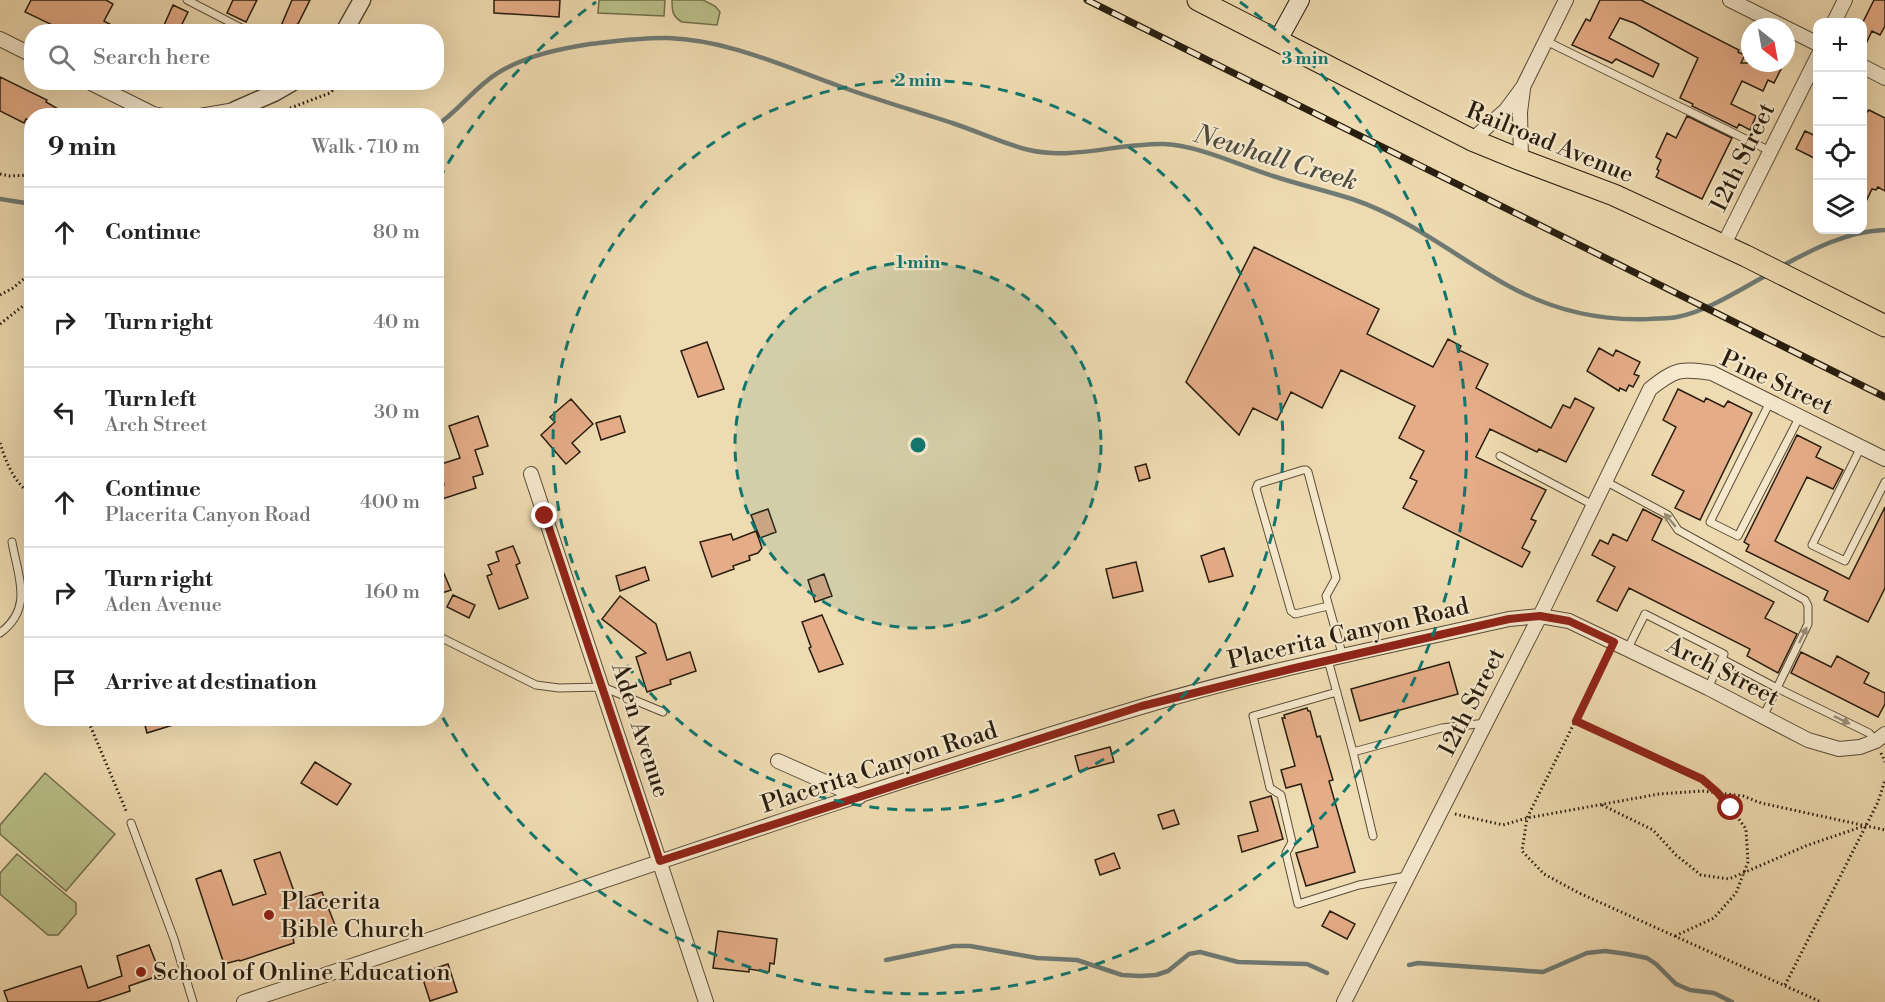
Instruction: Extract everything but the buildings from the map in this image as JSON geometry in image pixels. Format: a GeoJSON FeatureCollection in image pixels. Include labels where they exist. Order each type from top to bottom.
{"type":"FeatureCollection","features":[{"type":"Feature","properties":{"kind":"main road","name":"Railroad Avenue"},"geometry":{"type":"LineString","coordinates":[[1198,0],[1472,140],[1614,195],[1746,256],[1885,326]]}},
{"type":"Feature","properties":{"kind":"main road"},"geometry":{"type":"LineString","coordinates":[[1278,40],[1300,0]]}},
{"type":"Feature","properties":{"kind":"street"},"geometry":{"type":"LineString","coordinates":[[348,24],[362,0]]}},
{"type":"Feature","properties":{"kind":"street"},"geometry":{"type":"LineString","coordinates":[[1472,140],[1506,110],[1523,87],[1566,0]]}},
{"type":"Feature","properties":{"kind":"street"},"geometry":{"type":"LineString","coordinates":[[1730,0],[1765,18]]}},
{"type":"Feature","properties":{"kind":"street"},"geometry":{"type":"LineString","coordinates":[[1836,18],[1845,0]]}},
{"type":"Feature","properties":{"kind":"street"},"geometry":{"type":"LineString","coordinates":[[1795,33],[1813,42]]}},
{"type":"Feature","properties":{"kind":"street"},"geometry":{"type":"LineString","coordinates":[[0,39],[24,51]]}},
{"type":"Feature","properties":{"kind":"street","name":"12th Street"},"geometry":{"type":"LineString","coordinates":[[1723,246],[1813,66]]}},
{"type":"Feature","properties":{"kind":"street"},"geometry":{"type":"LineString","coordinates":[[1867,68],[1885,78]]}},
{"type":"Feature","properties":{"kind":"street"},"geometry":{"type":"LineString","coordinates":[[1521,160],[1520,112],[1523,87]]}},
{"type":"Feature","properties":{"kind":"street"},"geometry":{"type":"LineString","coordinates":[[104,90],[141,108]]}},
{"type":"Feature","properties":{"kind":"street"},"geometry":{"type":"LineString","coordinates":[[240,108],[279,90]]}},
{"type":"Feature","properties":{"kind":"street","name":"Pine Street"},"geometry":{"type":"LineString","coordinates":[[1650,388],[1670,373],[1689,369],[1712,373],[1885,459]]}},
{"type":"Feature","properties":{"kind":"street","name":"12th Street"},"geometry":{"type":"LineString","coordinates":[[1344,1002],[1540,616],[1650,388]]}},
{"type":"Feature","properties":{"kind":"street","name":"Aden Avenue"},"geometry":{"type":"LineString","coordinates":[[531,474],[706,1002]]}},
{"type":"Feature","properties":{"kind":"street","name":"Arch Street"},"geometry":{"type":"LineString","coordinates":[[1540,616],[1569,621],[1628,648],[1808,740],[1839,749],[1860,747],[1880,737]]}},
{"type":"Feature","properties":{"kind":"street","name":"Placerita Canyon Road"},"geometry":{"type":"LineString","coordinates":[[244,1002],[660,861],[1142,706],[1328,660],[1509,619],[1540,616]]}},
{"type":"Feature","properties":{"kind":"street"},"geometry":{"type":"LineString","coordinates":[[778,761],[859,797]]}},
{"type":"Feature","properties":{"kind":"lane"},"geometry":{"type":"LineString","coordinates":[[187,0],[234,24]]}},
{"type":"Feature","properties":{"kind":"lane"},"geometry":{"type":"LineString","coordinates":[[1546,41],[1770,151]]}},
{"type":"Feature","properties":{"kind":"lane"},"geometry":{"type":"LineString","coordinates":[[1770,402],[1710,522],[1738,536],[1800,417]]}},
{"type":"Feature","properties":{"kind":"lane"},"geometry":{"type":"LineString","coordinates":[[1861,447],[1812,545],[1845,561],[1885,483]]}},
{"type":"Feature","properties":{"kind":"lane"},"geometry":{"type":"LineString","coordinates":[[1500,456],[1593,505]]}},
{"type":"Feature","properties":{"kind":"lane"},"geometry":{"type":"LineString","coordinates":[[1328,606],[1295,614],[1291,610],[1256,489],[1258,484],[1303,470],[1308,472],[1336,578],[1326,596],[1343,657]]}},
{"type":"Feature","properties":{"kind":"lane"},"geometry":{"type":"LineString","coordinates":[[1605,481],[1668,515],[1678,530],[1804,600],[1809,612],[1809,624],[1763,717]]}},
{"type":"Feature","properties":{"kind":"lane"},"geometry":{"type":"LineString","coordinates":[[0,633],[11,624],[17,614],[22,596],[12,542]]}},
{"type":"Feature","properties":{"kind":"lane"},"geometry":{"type":"LineString","coordinates":[[1628,648],[1645,614],[1724,654],[1708,688]]}},
{"type":"Feature","properties":{"kind":"lane"},"geometry":{"type":"LineString","coordinates":[[444,639],[536,685],[559,688],[603,687],[663,712]]}},
{"type":"Feature","properties":{"kind":"lane"},"geometry":{"type":"LineString","coordinates":[[1722,659],[1805,702],[1880,737]]}},
{"type":"Feature","properties":{"kind":"lane"},"geometry":{"type":"LineString","coordinates":[[1328,660],[1373,836]]}},
{"type":"Feature","properties":{"kind":"lane"},"geometry":{"type":"LineString","coordinates":[[1337,692],[1253,716],[1270,789],[1281,795],[1292,842],[1286,853],[1298,903],[1359,885],[1408,875]]}},
{"type":"Feature","properties":{"kind":"lane"},"geometry":{"type":"LineString","coordinates":[[1353,752],[1442,729],[1486,723]]}},
{"type":"Feature","properties":{"kind":"lane"},"geometry":{"type":"LineString","coordinates":[[131,823],[174,939],[193,1002]]}},
{"type":"Feature","properties":{"kind":"path"},"geometry":{"type":"LineString","coordinates":[[290,108],[333,90]]}},
{"type":"Feature","properties":{"kind":"path"},"geometry":{"type":"LineString","coordinates":[[0,174],[24,175]]}},
{"type":"Feature","properties":{"kind":"path"},"geometry":{"type":"LineString","coordinates":[[0,295],[24,279]]}},
{"type":"Feature","properties":{"kind":"path"},"geometry":{"type":"LineString","coordinates":[[0,324],[24,305]]}},
{"type":"Feature","properties":{"kind":"path"},"geometry":{"type":"LineString","coordinates":[[0,442],[11,471],[24,490]]}},
{"type":"Feature","properties":{"kind":"path"},"geometry":{"type":"LineString","coordinates":[[1614,642],[1527,818],[1522,851],[1544,874],[1579,893],[1821,1002]]}},
{"type":"Feature","properties":{"kind":"path"},"geometry":{"type":"LineString","coordinates":[[1576,721],[1702,779],[1717,792],[1746,829],[1748,862],[1736,893],[1713,918],[1675,936]]}},
{"type":"Feature","properties":{"kind":"path"},"geometry":{"type":"LineString","coordinates":[[90,726],[131,823]]}},
{"type":"Feature","properties":{"kind":"path"},"geometry":{"type":"LineString","coordinates":[[1785,985],[1878,802],[1885,780]]}},
{"type":"Feature","properties":{"kind":"path"},"geometry":{"type":"LineString","coordinates":[[1442,808],[1458,815],[1503,825],[1527,818],[1659,794],[1717,792],[1743,796],[1761,803],[1885,830]]}},
{"type":"Feature","properties":{"kind":"path"},"geometry":{"type":"LineString","coordinates":[[1600,804],[1653,830],[1676,855],[1701,875],[1729,879],[1808,845],[1866,825]]}},
{"type":"Feature","properties":{"kind":"green space"},"geometry":{"type":"Polygon","coordinates":[[[599,0],[665,0],[664,16],[598,13],[599,0]]]}},
{"type":"Feature","properties":{"kind":"green space"},"geometry":{"type":"Polygon","coordinates":[[[672,0],[703,0],[715,6],[720,12],[717,25],[682,22],[673,13],[672,0]]]}},
{"type":"Feature","properties":{"kind":"green space"},"geometry":{"type":"Polygon","coordinates":[[[45,773],[115,834],[66,891],[0,834],[0,825],[45,773]]]}},
{"type":"Feature","properties":{"kind":"green space"},"geometry":{"type":"Polygon","coordinates":[[[17,854],[76,903],[76,914],[58,935],[48,935],[0,894],[0,873],[17,854]]]}},
{"type":"Feature","properties":{"kind":"waterway","name":"Newhall Creek"},"geometry":{"type":"LineString","coordinates":[[444,120],[492,77],[512,65],[544,53],[590,44],[639,39],[690,40],[755,55],[853,91],[1029,150],[1063,153],[1164,144],[1206,152],[1375,208],[1395,217],[1522,293],[1574,312],[1629,319],[1677,317],[1711,305],[1767,275]]}},
{"type":"Feature","properties":{"kind":"waterway","name":"Newhall Creek"},"geometry":{"type":"LineString","coordinates":[[0,199],[24,203]]}},
{"type":"Feature","properties":{"kind":"waterway","name":"Newhall Creek"},"geometry":{"type":"LineString","coordinates":[[1782,266],[1818,247],[1844,237],[1885,230]]}},
{"type":"Feature","properties":{"kind":"waterway"},"geometry":{"type":"LineString","coordinates":[[886,960],[954,946],[970,946],[1037,958],[1077,960],[1122,975],[1140,976],[1156,975],[1168,971],[1189,954],[1200,952],[1238,962],[1307,964],[1327,973]]}},
{"type":"Feature","properties":{"kind":"waterway"},"geometry":{"type":"LineString","coordinates":[[1409,965],[1418,963],[1543,972],[1587,953],[1605,951],[1647,958],[1676,984],[1690,990],[1714,993],[1732,1002]]}},
{"type":"Feature","properties":{"kind":"railway"},"geometry":{"type":"LineString","coordinates":[[1087,0],[1885,397]]}},
{"type":"Feature","properties":{"kind":"place","name":"Placerita Bible Church"},"geometry":{"type":"Point","coordinates":[269,915]}},
{"type":"Feature","properties":{"kind":"place","name":"School of Online Education"},"geometry":{"type":"Point","coordinates":[141,972]}},
{"type":"Feature","properties":{"kind":"route"},"geometry":{"type":"LineString","coordinates":[[545,516],[660,861],[1142,706],[1509,619],[1540,616],[1569,621],[1614,642],[1576,721],[1702,779],[1731,808]]}}]}
